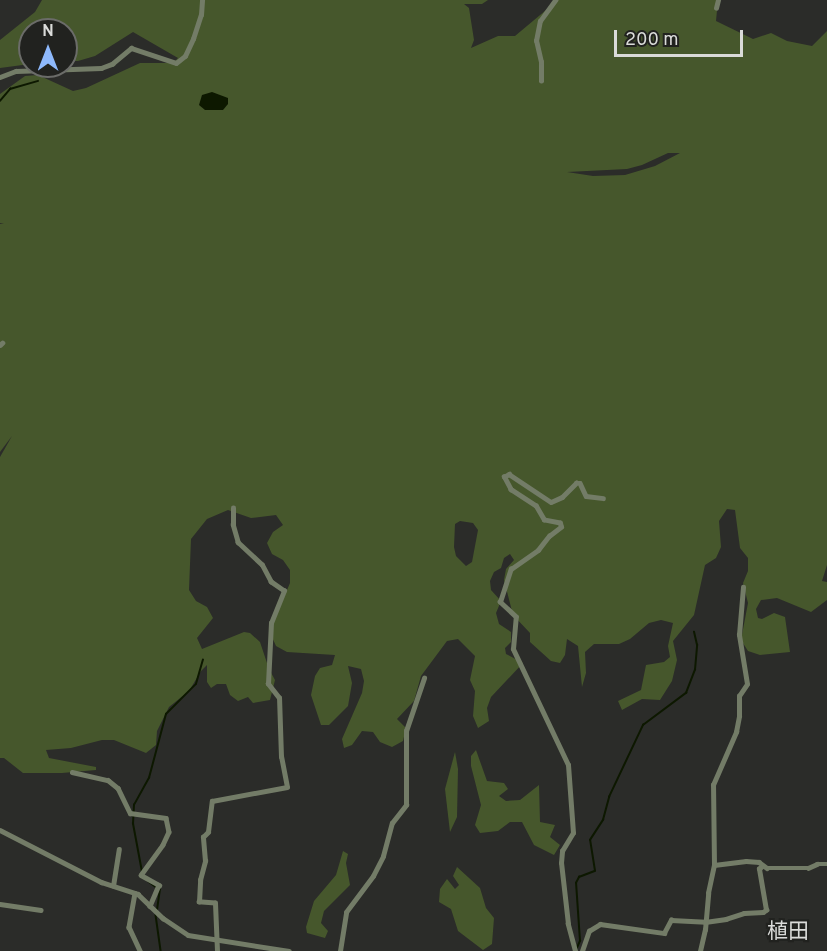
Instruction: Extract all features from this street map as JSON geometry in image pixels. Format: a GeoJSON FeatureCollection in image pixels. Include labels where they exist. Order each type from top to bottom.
{"type":"FeatureCollection","features":[{"type":"Feature","properties":{"kind":"street"},"geometry":{"type":"LineString","coordinates":[[0,77],[16,71],[101,68],[112,64],[131,48],[176,63],[185,56],[193,39],[201,15],[202,0]]}},
{"type":"Feature","properties":{"kind":"street"},"geometry":{"type":"LineString","coordinates":[[541,81],[541,62],[536,41],[540,21],[555,0]]}},
{"type":"Feature","properties":{"kind":"street"},"geometry":{"type":"LineString","coordinates":[[716,8],[718,0]]}},
{"type":"Feature","properties":{"kind":"street"},"geometry":{"type":"LineString","coordinates":[[575,951],[568,924],[561,863],[562,851],[573,833],[568,765],[513,649],[516,617],[501,602],[511,569],[538,550],[549,536],[561,527],[561,524],[544,520],[536,506],[511,490],[504,477],[509,474],[551,502],[562,497],[576,483],[580,483],[586,496],[603,498]]}},
{"type":"Feature","properties":{"kind":"street"},"geometry":{"type":"LineString","coordinates":[[217,951],[215,903],[199,902],[200,880],[205,861],[203,837],[208,832],[212,801],[287,787],[281,757],[279,698],[268,684],[271,623],[284,591],[271,582],[262,565],[238,543],[233,525],[233,508]]}},
{"type":"Feature","properties":{"kind":"street"},"geometry":{"type":"LineString","coordinates":[[700,951],[714,865],[713,785],[736,732],[739,696],[747,684],[739,635],[743,587]]}},
{"type":"Feature","properties":{"kind":"street"},"geometry":{"type":"LineString","coordinates":[[340,951],[346,912],[373,876],[383,856],[392,823],[406,805],[406,731],[424,678]]}},
{"type":"Feature","properties":{"kind":"street"},"geometry":{"type":"LineString","coordinates":[[72,772],[108,780],[118,788],[130,813],[166,818],[168,832],[163,845],[141,875],[159,885],[150,906]]}},
{"type":"Feature","properties":{"kind":"street"},"geometry":{"type":"LineString","coordinates":[[0,830],[101,882],[135,893],[182,932],[289,951]]}},
{"type":"Feature","properties":{"kind":"street"},"geometry":{"type":"LineString","coordinates":[[113,886],[119,849]]}},
{"type":"Feature","properties":{"kind":"street"},"geometry":{"type":"LineString","coordinates":[[714,865],[746,861],[759,862],[762,866],[807,868],[817,864],[827,864]]}},
{"type":"Feature","properties":{"kind":"street"},"geometry":{"type":"LineString","coordinates":[[582,951],[589,931],[600,924],[664,933],[671,920],[705,922],[766,910],[759,868],[762,866]]}},
{"type":"Feature","properties":{"kind":"street"},"geometry":{"type":"LineString","coordinates":[[135,893],[129,927],[140,951]]}},
{"type":"Feature","properties":{"kind":"street"},"geometry":{"type":"LineString","coordinates":[[0,904],[41,910]]}},
{"type":"Feature","properties":{"kind":"green space"},"geometry":{"type":"Polygon","coordinates":[[[42,0],[488,0],[482,4],[464,4],[469,8],[474,40],[471,48],[498,36],[515,36],[558,0],[718,0],[716,21],[753,39],[771,33],[787,41],[812,46],[827,31],[827,565],[822,581],[827,582],[827,600],[811,612],[777,598],[761,600],[756,609],[758,618],[762,619],[774,613],[785,617],[790,652],[760,655],[748,651],[741,640],[748,603],[743,583],[748,571],[748,558],[740,548],[735,510],[727,509],[719,521],[721,547],[716,558],[705,565],[694,615],[673,641],[677,660],[672,681],[660,700],[642,699],[622,710],[618,701],[641,690],[646,665],[664,662],[670,657],[668,646],[673,623],[661,620],[649,623],[630,639],[619,644],[594,644],[585,652],[586,673],[582,687],[578,646],[567,639],[565,655],[560,663],[551,661],[530,642],[530,633],[513,615],[504,580],[506,569],[514,560],[510,554],[504,558],[501,568],[494,572],[490,581],[491,590],[501,601],[496,613],[499,624],[511,632],[511,642],[505,648],[506,654],[523,663],[491,697],[487,708],[489,721],[478,728],[473,716],[475,691],[470,680],[475,656],[458,639],[447,641],[421,676],[414,701],[397,719],[406,728],[403,741],[392,747],[380,742],[373,732],[362,731],[352,745],[344,748],[342,739],[362,693],[364,681],[361,669],[348,666],[352,683],[348,706],[329,725],[321,725],[311,695],[315,676],[320,668],[332,665],[335,655],[287,652],[276,646],[271,635],[273,623],[290,583],[290,570],[283,560],[272,554],[267,543],[273,532],[283,525],[276,515],[251,518],[228,510],[207,519],[191,539],[189,590],[196,601],[207,607],[213,618],[197,638],[202,649],[244,632],[250,633],[260,642],[275,680],[270,700],[253,703],[248,697],[238,701],[230,695],[226,684],[217,684],[211,688],[207,682],[207,665],[189,691],[169,707],[157,731],[156,745],[146,753],[114,740],[46,750],[49,758],[96,767],[96,770],[62,773],[23,773],[4,758],[0,758],[0,457],[12,436],[0,452],[0,224],[4,224],[0,223],[0,94],[22,78],[45,78],[73,91],[86,88],[140,63],[173,63],[178,58],[133,32],[95,56],[78,61],[78,18],[28,18],[35,12],[42,0]],[[668,153],[627,169],[567,172],[593,176],[625,175],[655,166],[680,153],[668,153]],[[460,521],[455,524],[456,556],[466,566],[472,562],[478,530],[473,523],[460,521]]]}},
{"type":"Feature","properties":{"kind":"green space"},"geometry":{"type":"Polygon","coordinates":[[[18,26],[18,66],[0,68],[0,40],[18,26]]]}},
{"type":"Feature","properties":{"kind":"green space"},"geometry":{"type":"Polygon","coordinates":[[[476,750],[487,781],[504,783],[508,789],[499,796],[506,801],[520,800],[539,785],[540,822],[555,825],[550,837],[560,845],[554,855],[534,845],[522,822],[510,822],[498,831],[480,833],[475,825],[481,805],[471,766],[471,756],[476,750]]]}},
{"type":"Feature","properties":{"kind":"green space"},"geometry":{"type":"Polygon","coordinates":[[[455,752],[458,769],[457,817],[450,832],[445,789],[455,752]]]}},
{"type":"Feature","properties":{"kind":"green space"},"geometry":{"type":"Polygon","coordinates":[[[343,851],[348,854],[346,863],[350,885],[324,911],[321,923],[328,931],[325,938],[307,933],[306,927],[314,901],[336,875],[343,851]]]}},
{"type":"Feature","properties":{"kind":"green space"},"geometry":{"type":"Polygon","coordinates":[[[457,867],[480,888],[486,908],[494,918],[492,944],[483,950],[458,931],[451,909],[439,902],[440,889],[447,879],[455,889],[459,885],[453,876],[457,867]]]}},
{"type":"Feature","properties":{"kind":"shaded area"},"geometry":{"type":"Polygon","coordinates":[[[212,92],[228,98],[228,104],[223,110],[205,110],[199,105],[202,95],[212,92]]]}},
{"type":"Feature","properties":{"kind":"waterway"},"geometry":{"type":"LineString","coordinates":[[0,101],[10,89],[38,81]]}},
{"type":"Feature","properties":{"kind":"waterway"},"geometry":{"type":"LineString","coordinates":[[576,950],[580,941],[576,883],[579,877],[595,871],[590,840],[603,820],[609,797],[643,725],[686,693],[695,670],[697,645],[694,632]]}},
{"type":"Feature","properties":{"kind":"waterway"},"geometry":{"type":"LineString","coordinates":[[142,872],[133,824],[134,805],[149,778],[166,714],[196,684],[203,660]]}},
{"type":"Feature","properties":{"kind":"waterway"},"geometry":{"type":"LineString","coordinates":[[148,881],[156,887]]}},
{"type":"Feature","properties":{"kind":"waterway"},"geometry":{"type":"LineString","coordinates":[[157,910],[160,889]]}},
{"type":"Feature","properties":{"kind":"waterway"},"geometry":{"type":"LineString","coordinates":[[156,915],[161,951]]}},
{"type":"Feature","properties":{"kind":"district","name":"植田"},"geometry":{"type":"Point","coordinates":[788,933]}}]}
